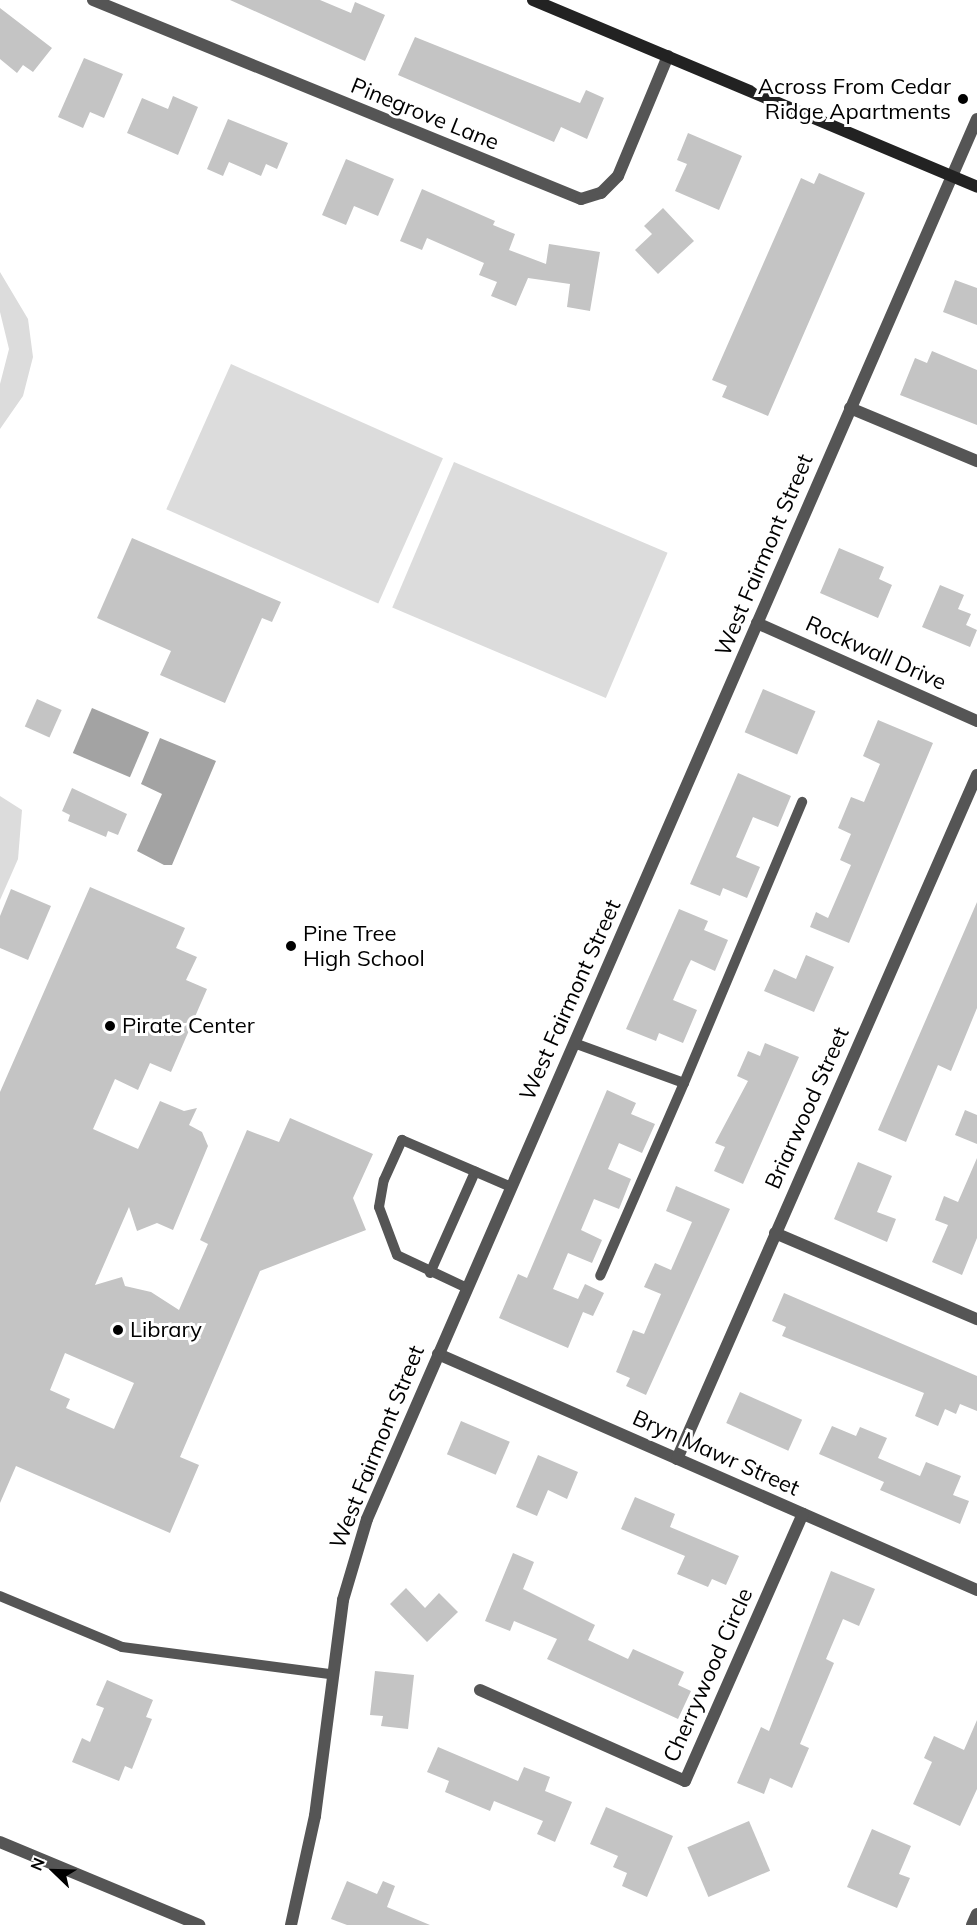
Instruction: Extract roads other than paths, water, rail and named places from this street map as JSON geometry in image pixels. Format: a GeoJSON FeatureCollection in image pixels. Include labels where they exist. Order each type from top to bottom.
{"type":"FeatureCollection","features":[{"type":"Feature","properties":{"kind":"main road"},"geometry":{"type":"LineString","coordinates":[[533,0],[977,187]]}},
{"type":"Feature","properties":{"kind":"street","name":"Pinegrove Lane"},"geometry":{"type":"LineString","coordinates":[[93,0],[581,199],[601,193],[618,176],[668,56]]}},
{"type":"Feature","properties":{"kind":"street","name":"West Fairmont Street"},"geometry":{"type":"LineString","coordinates":[[291,1925],[314,1825],[331,1674],[357,1550],[438,1354],[977,119]]}},
{"type":"Feature","properties":{"kind":"street"},"geometry":{"type":"LineString","coordinates":[[850,408],[977,461]]}},
{"type":"Feature","properties":{"kind":"street","name":"Rockwall Drive"},"geometry":{"type":"LineString","coordinates":[[757,623],[977,722]]}},
{"type":"Feature","properties":{"kind":"street","name":"Briarwood Street"},"geometry":{"type":"LineString","coordinates":[[677,1459],[977,775]]}},
{"type":"Feature","properties":{"kind":"street"},"geometry":{"type":"LineString","coordinates":[[775,1233],[977,1319]]}},
{"type":"Feature","properties":{"kind":"street","name":"Bryn Mawr Street"},"geometry":{"type":"LineString","coordinates":[[438,1354],[977,1590]]}},
{"type":"Feature","properties":{"kind":"street","name":"Cherrywood Circle"},"geometry":{"type":"LineString","coordinates":[[480,1690],[685,1781],[803,1514]]}},
{"type":"Feature","properties":{"kind":"street"},"geometry":{"type":"LineString","coordinates":[[0,1842],[199,1925]]}},
{"type":"Feature","properties":{"kind":"street"},"geometry":{"type":"LineString","coordinates":[[972,1925],[977,1914]]}},
{"type":"Feature","properties":{"kind":"lane"},"geometry":{"type":"LineString","coordinates":[[600,1276],[802,802]]}},
{"type":"Feature","properties":{"kind":"lane"},"geometry":{"type":"LineString","coordinates":[[574,1043],[684,1083]]}},
{"type":"Feature","properties":{"kind":"lane"},"geometry":{"type":"LineString","coordinates":[[467,1288],[402,1260],[380,1215],[381,1187],[402,1140],[511,1187]]}},
{"type":"Feature","properties":{"kind":"lane"},"geometry":{"type":"LineString","coordinates":[[430,1273],[475,1172]]}},
{"type":"Feature","properties":{"kind":"lane"},"geometry":{"type":"LineString","coordinates":[[0,1596],[122,1647],[331,1674]]}},
{"type":"Feature","properties":{"kind":"place","name":"Across From Cedar Ridge Apartments"},"geometry":{"type":"Point","coordinates":[963,99]}},
{"type":"Feature","properties":{"kind":"place","name":"Pine Tree High School"},"geometry":{"type":"Point","coordinates":[291,946]}},
{"type":"Feature","properties":{"kind":"place","name":"Pirate Center"},"geometry":{"type":"Point","coordinates":[110,1026]}},
{"type":"Feature","properties":{"kind":"place","name":"Library"},"geometry":{"type":"Point","coordinates":[118,1330]}}]}
